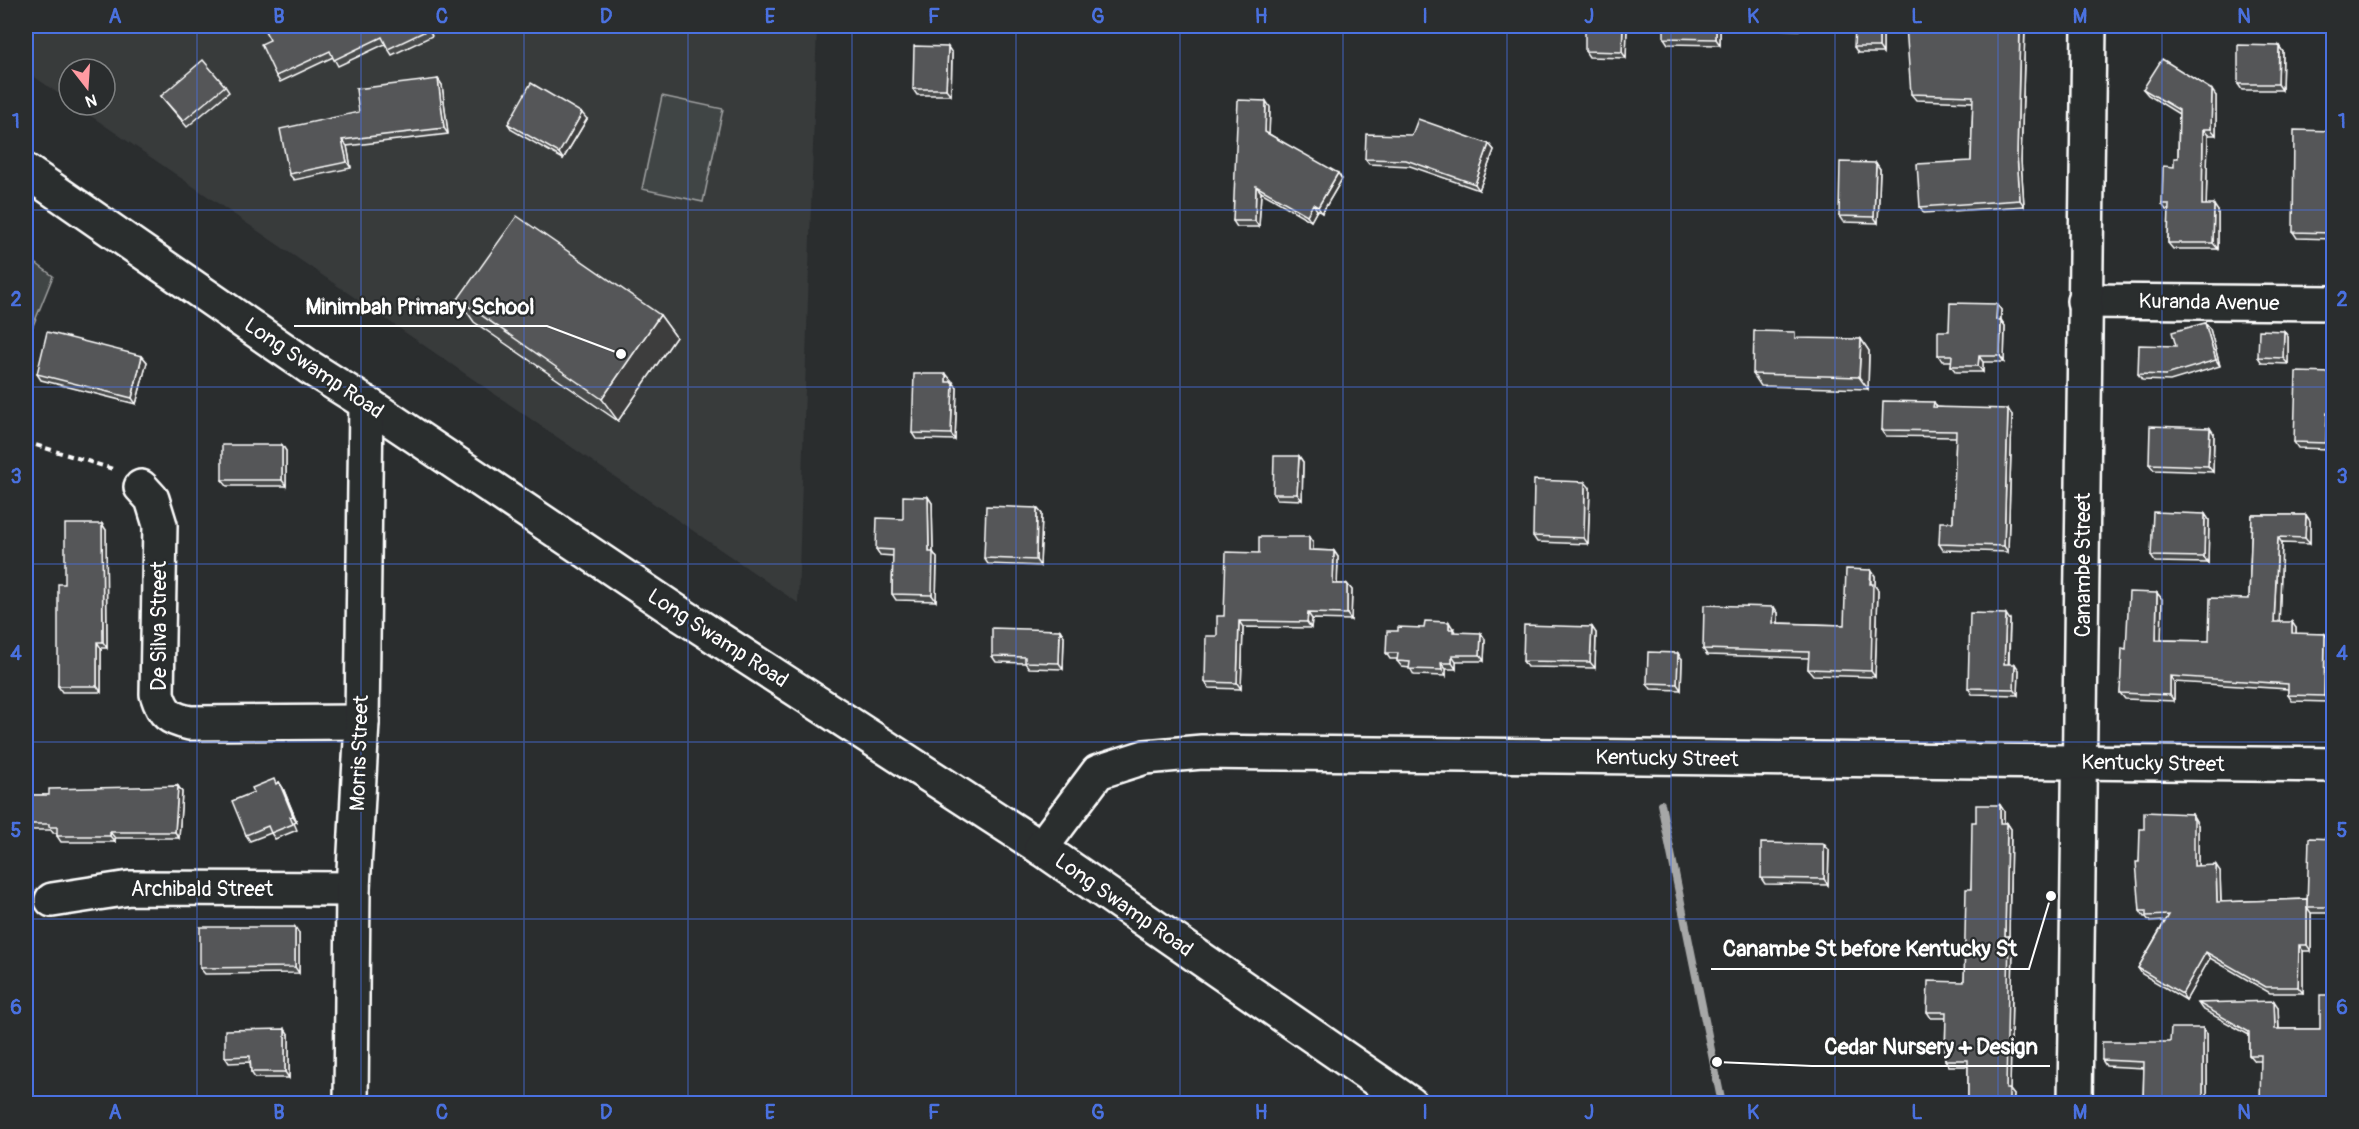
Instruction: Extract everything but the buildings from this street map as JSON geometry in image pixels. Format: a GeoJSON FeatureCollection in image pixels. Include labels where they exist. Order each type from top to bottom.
{"type":"FeatureCollection","features":[{"type":"Feature","properties":{"kind":"street","name":"Canambe Street"},"geometry":{"type":"LineString","coordinates":[[2075,1104],[2089,26]]}},
{"type":"Feature","properties":{"kind":"street","name":"Long Swamp Road"},"geometry":{"type":"LineString","coordinates":[[26,171],[309,367],[674,610],[1041,848],[1411,1104]]}},
{"type":"Feature","properties":{"kind":"street","name":"Kuranda Avenue"},"geometry":{"type":"LineString","coordinates":[[2084,301],[2334,303]]}},
{"type":"Feature","properties":{"kind":"street","name":"Morris Street"},"geometry":{"type":"LineString","coordinates":[[351,1104],[353,889],[362,722],[366,403]]}},
{"type":"Feature","properties":{"kind":"street","name":"De Silva Street"},"geometry":{"type":"LineString","coordinates":[[141,487],[152,498],[160,525],[157,694],[162,710],[172,719],[190,723],[362,722]]}},
{"type":"Feature","properties":{"kind":"street","name":"Kentucky Street"},"geometry":{"type":"LineString","coordinates":[[1041,848],[1098,772],[1145,757],[1202,753],[2334,765]]}},
{"type":"Feature","properties":{"kind":"street","name":"Archibald Street"},"geometry":{"type":"LineString","coordinates":[[52,900],[130,888],[353,889]]}},
{"type":"Feature","properties":{"kind":"path"},"geometry":{"type":"LineString","coordinates":[[26,442],[123,473],[141,487]]}},
{"type":"Feature","properties":{"kind":"shaded area"},"geometry":{"type":"Polygon","coordinates":[[[26,26],[817,26],[798,603],[92,117],[117,117],[117,57],[57,57],[57,93],[26,71],[26,26]]]}},
{"type":"Feature","properties":{"kind":"shaded area"},"geometry":{"type":"Polygon","coordinates":[[[662,96],[723,109],[703,202],[642,189],[662,96]]]}},
{"type":"Feature","properties":{"kind":"shaded area"},"geometry":{"type":"Polygon","coordinates":[[[26,256],[53,276],[26,343],[26,256]]]}},
{"type":"Feature","properties":{"kind":"waterway"},"geometry":{"type":"LineString","coordinates":[[1661,804],[1722,1104]]}},
{"type":"Feature","properties":{"kind":"place","name":"Minimbah Primary School"},"geometry":{"type":"Point","coordinates":[621,354]}},
{"type":"Feature","properties":{"kind":"place","name":"Canambe St before Kentucky St"},"geometry":{"type":"Point","coordinates":[2051,896]}},
{"type":"Feature","properties":{"kind":"place","name":"Cedar Nursery + Design"},"geometry":{"type":"Point","coordinates":[1717,1062]}}]}
